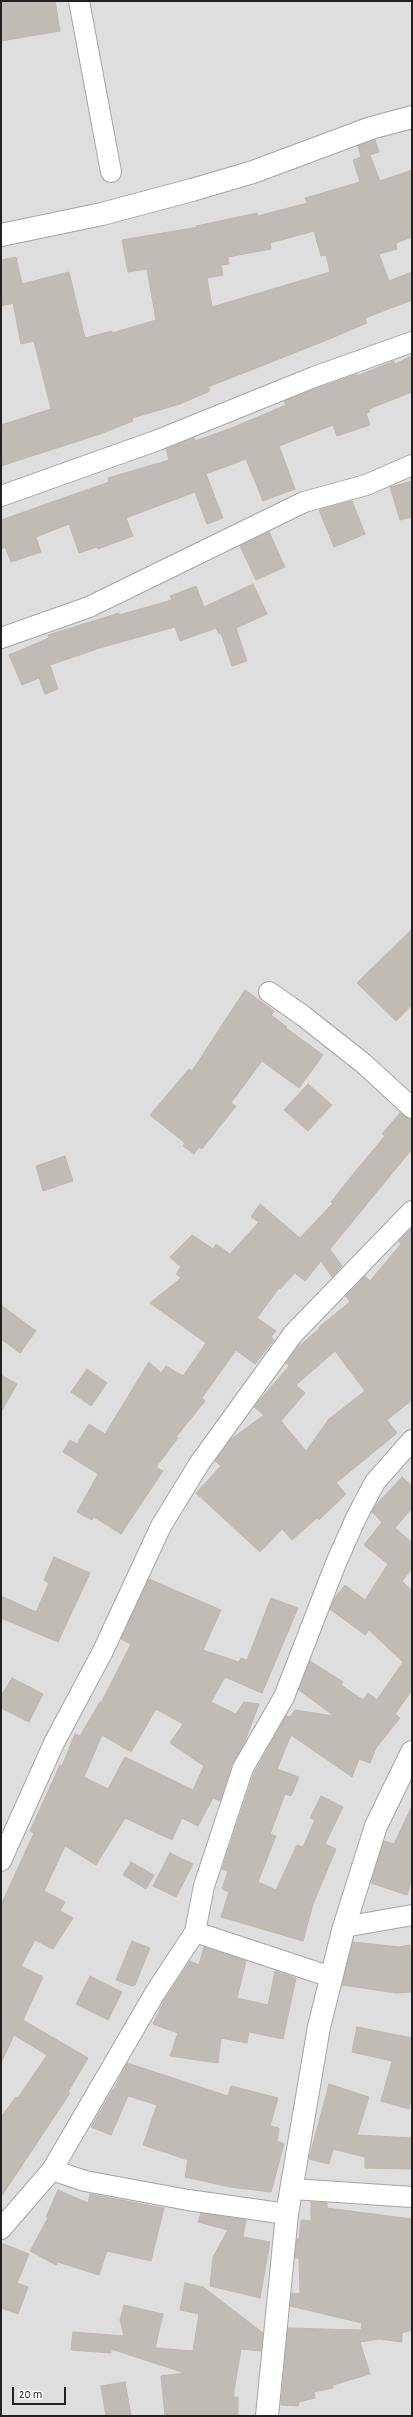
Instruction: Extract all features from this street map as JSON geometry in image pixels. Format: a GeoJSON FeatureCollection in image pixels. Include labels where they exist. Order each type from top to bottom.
{"type":"FeatureCollection","features":[{"type":"Feature","properties":{"kind":"street"},"geometry":{"type":"LineString","coordinates":[[79,1],[111,172]]}},
{"type":"Feature","properties":{"kind":"street"},"geometry":{"type":"LineString","coordinates":[[1,235],[102,214],[192,190],[254,172],[371,128],[412,117]]}},
{"type":"Feature","properties":{"kind":"street"},"geometry":{"type":"LineString","coordinates":[[1,496],[158,440],[314,377],[412,342]]}},
{"type":"Feature","properties":{"kind":"street"},"geometry":{"type":"LineString","coordinates":[[1,638],[89,607],[304,502],[366,485],[412,464]]}},
{"type":"Feature","properties":{"kind":"street"},"geometry":{"type":"LineString","coordinates":[[268,992],[302,1015],[363,1063],[412,1108]]}},
{"type":"Feature","properties":{"kind":"street"},"geometry":{"type":"LineString","coordinates":[[1,1862],[54,1743],[102,1651],[161,1526],[199,1464],[293,1334],[412,1211]]}},
{"type":"Feature","properties":{"kind":"street"},"geometry":{"type":"LineString","coordinates":[[1,2229],[52,2170],[155,1993],[195,1932],[204,1886],[243,1768],[284,1697],[336,1563],[356,1518],[376,1482],[412,1440]]}},
{"type":"Feature","properties":{"kind":"street"},"geometry":{"type":"LineString","coordinates":[[267,2416],[287,2214],[293,2190],[319,2027],[344,1927],[376,1826],[412,1752]]}},
{"type":"Feature","properties":{"kind":"street"},"geometry":{"type":"LineString","coordinates":[[344,1927],[412,1915]]}},
{"type":"Feature","properties":{"kind":"street"},"geometry":{"type":"LineString","coordinates":[[195,1932],[331,1977]]}},
{"type":"Feature","properties":{"kind":"street"},"geometry":{"type":"LineString","coordinates":[[52,2170],[93,2183],[188,2200],[287,2214]]}},
{"type":"Feature","properties":{"kind":"street"},"geometry":{"type":"LineString","coordinates":[[293,2190],[412,2197]]}},
{"type":"Feature","properties":{"kind":"shaded area"},"geometry":{"type":"Polygon","coordinates":[[[1,1],[412,1],[412,2416],[1,2416],[1,1]]]}},
{"type":"Feature","properties":{"kind":"building"},"geometry":{"type":"Polygon","coordinates":[[[1,1],[55,1],[60,31],[1,41],[1,1]]]}},
{"type":"Feature","properties":{"kind":"building"},"geometry":{"type":"Polygon","coordinates":[[[375,140],[379,152],[370,155],[380,181],[412,170],[412,237],[396,243],[397,249],[379,254],[389,281],[412,272],[412,300],[365,318],[367,323],[208,387],[210,391],[180,404],[132,418],[133,421],[100,434],[1,466],[1,425],[51,409],[34,341],[21,344],[13,303],[1,306],[1,260],[16,257],[22,284],[69,272],[85,338],[112,331],[112,333],[156,320],[147,269],[128,272],[122,240],[198,227],[196,226],[257,213],[258,216],[307,203],[305,198],[360,182],[353,160],[361,157],[358,146],[375,140]],[[314,231],[270,243],[271,249],[228,257],[229,264],[221,265],[223,275],[207,278],[212,307],[330,272],[326,255],[321,256],[314,231]]]}},
{"type":"Feature","properties":{"kind":"building"},"geometry":{"type":"Polygon","coordinates":[[[412,356],[412,392],[369,409],[370,412],[366,413],[370,425],[337,436],[333,425],[279,446],[295,489],[263,501],[246,459],[206,474],[223,518],[207,524],[195,492],[126,518],[133,536],[98,549],[97,547],[79,553],[69,524],[36,537],[41,552],[11,562],[5,547],[1,549],[1,520],[109,482],[108,478],[169,460],[166,449],[194,438],[195,441],[234,427],[286,405],[284,401],[357,374],[357,376],[394,361],[395,364],[412,356]]]}},
{"type":"Feature","properties":{"kind":"building"},"geometry":{"type":"Polygon","coordinates":[[[412,481],[412,517],[400,520],[390,487],[412,481]]]}},
{"type":"Feature","properties":{"kind":"building"},"geometry":{"type":"Polygon","coordinates":[[[352,501],[365,534],[334,547],[319,510],[352,501]]]}},
{"type":"Feature","properties":{"kind":"building"},"geometry":{"type":"Polygon","coordinates":[[[269,532],[285,567],[256,580],[240,546],[269,532]]]}},
{"type":"Feature","properties":{"kind":"building"},"geometry":{"type":"Polygon","coordinates":[[[253,584],[267,614],[236,628],[247,661],[232,666],[221,633],[219,634],[216,628],[180,641],[175,627],[103,647],[50,665],[58,689],[45,694],[39,678],[22,685],[9,655],[49,638],[48,635],[119,613],[119,615],[172,600],[170,596],[196,586],[204,607],[253,584]]]}},
{"type":"Feature","properties":{"kind":"building"},"geometry":{"type":"Polygon","coordinates":[[[412,929],[412,1005],[396,1021],[357,983],[412,929]]]}},
{"type":"Feature","properties":{"kind":"building"},"geometry":{"type":"Polygon","coordinates":[[[245,990],[274,1011],[271,1015],[287,1027],[286,1028],[323,1055],[299,1088],[262,1061],[231,1103],[236,1106],[202,1149],[199,1147],[194,1154],[183,1146],[185,1143],[150,1115],[189,1069],[192,1071],[245,990]]]}},
{"type":"Feature","properties":{"kind":"building"},"geometry":{"type":"Polygon","coordinates":[[[308,1084],[332,1105],[308,1131],[284,1110],[308,1084]]]}},
{"type":"Feature","properties":{"kind":"building"},"geometry":{"type":"Polygon","coordinates":[[[400,1113],[412,1119],[412,1149],[330,1249],[342,1266],[332,1277],[321,1261],[305,1281],[295,1273],[280,1289],[279,1288],[257,1318],[276,1331],[271,1337],[274,1340],[255,1364],[236,1350],[202,1398],[205,1401],[176,1437],[178,1438],[156,1467],[163,1471],[121,1534],[94,1517],[92,1520],[77,1512],[98,1474],[63,1452],[70,1440],[77,1444],[89,1424],[105,1434],[149,1362],[161,1373],[166,1366],[183,1376],[206,1343],[150,1303],[181,1278],[176,1274],[181,1267],[170,1257],[192,1235],[213,1249],[216,1244],[230,1254],[259,1222],[251,1217],[260,1204],[300,1238],[333,1203],[331,1202],[385,1136],[382,1134],[400,1113]]]}},
{"type":"Feature","properties":{"kind":"building"},"geometry":{"type":"Polygon","coordinates":[[[65,1156],[73,1181],[43,1191],[36,1166],[65,1156]]]}},
{"type":"Feature","properties":{"kind":"building"},"geometry":{"type":"Polygon","coordinates":[[[412,1228],[412,1400],[387,1420],[397,1433],[336,1483],[346,1494],[319,1520],[317,1518],[292,1540],[282,1529],[260,1552],[196,1493],[221,1466],[215,1461],[230,1440],[264,1415],[254,1407],[289,1366],[286,1363],[297,1348],[320,1328],[319,1327],[350,1302],[346,1296],[365,1276],[370,1281],[401,1244],[399,1241],[412,1228]],[[335,1351],[296,1385],[305,1393],[281,1421],[306,1451],[329,1419],[365,1391],[335,1351]]]}},
{"type":"Feature","properties":{"kind":"building"},"geometry":{"type":"Polygon","coordinates":[[[1,1305],[36,1331],[20,1353],[1,1339],[1,1305]]]}},
{"type":"Feature","properties":{"kind":"building"},"geometry":{"type":"Polygon","coordinates":[[[87,1369],[107,1383],[91,1406],[71,1392],[87,1369]]]}},
{"type":"Feature","properties":{"kind":"building"},"geometry":{"type":"Polygon","coordinates":[[[1,1375],[17,1384],[1,1412],[1,1375]]]}},
{"type":"Feature","properties":{"kind":"building"},"geometry":{"type":"Polygon","coordinates":[[[402,1477],[412,1486],[412,1508],[395,1528],[412,1543],[412,1569],[402,1581],[412,1591],[412,1690],[395,1714],[400,1718],[376,1748],[370,1763],[359,1759],[352,1777],[291,1735],[277,1769],[299,1777],[291,1796],[285,1794],[270,1834],[276,1836],[258,1882],[276,1890],[297,1845],[303,1847],[315,1820],[310,1818],[321,1796],[343,1807],[325,1844],[336,1849],[313,1904],[303,1941],[221,1917],[229,1892],[222,1889],[228,1871],[222,1869],[254,1773],[286,1716],[290,1717],[295,1710],[334,1716],[299,1690],[310,1661],[343,1682],[341,1685],[363,1700],[368,1693],[377,1700],[403,1662],[369,1630],[365,1635],[330,1609],[334,1599],[345,1585],[365,1600],[388,1564],[364,1545],[382,1522],[372,1512],[375,1506],[402,1477]]]}},
{"type":"Feature","properties":{"kind":"building"},"geometry":{"type":"Polygon","coordinates":[[[54,1557],[90,1573],[58,1642],[1,1618],[1,1596],[36,1612],[49,1583],[44,1580],[54,1557]]]}},
{"type":"Feature","properties":{"kind":"building"},"geometry":{"type":"Polygon","coordinates":[[[149,1579],[221,1610],[203,1650],[239,1662],[241,1658],[247,1660],[271,1598],[298,1608],[262,1693],[225,1677],[211,1702],[236,1714],[244,1702],[259,1704],[243,1746],[232,1764],[220,1801],[213,1798],[198,1826],[182,1818],[172,1840],[125,1818],[96,1865],[65,1846],[44,1891],[65,1902],[60,1911],[73,1918],[53,1949],[35,1940],[21,1966],[43,1977],[23,2020],[88,2058],[68,2092],[70,2093],[1,2197],[1,2117],[16,2097],[18,2098],[47,2055],[14,2035],[1,2063],[1,1905],[34,1833],[30,1831],[60,1765],[62,1766],[75,1734],[80,1736],[100,1702],[101,1703],[131,1644],[121,1639],[149,1579]],[[156,1709],[131,1752],[102,1735],[84,1777],[108,1789],[125,1757],[193,1790],[204,1766],[170,1743],[183,1724],[156,1709]]]}},
{"type":"Feature","properties":{"kind":"building"},"geometry":{"type":"Polygon","coordinates":[[[12,1678],[43,1694],[29,1722],[1,1708],[1,1696],[12,1678]]]}},
{"type":"Feature","properties":{"kind":"building"},"geometry":{"type":"Polygon","coordinates":[[[412,1806],[412,1879],[407,1895],[371,1883],[384,1841],[394,1844],[412,1806]]]}},
{"type":"Feature","properties":{"kind":"building"},"geometry":{"type":"Polygon","coordinates":[[[170,1853],[193,1864],[176,1897],[153,1886],[170,1853]]]}},
{"type":"Feature","properties":{"kind":"building"},"geometry":{"type":"Polygon","coordinates":[[[131,1862],[154,1875],[146,1889],[123,1875],[131,1862]]]}},
{"type":"Feature","properties":{"kind":"building"},"geometry":{"type":"Polygon","coordinates":[[[132,1941],[150,1948],[135,1985],[132,1986],[116,1980],[132,1941]]]}},
{"type":"Feature","properties":{"kind":"building"},"geometry":{"type":"Polygon","coordinates":[[[353,1942],[399,1947],[410,1945],[412,1992],[396,1993],[342,1985],[353,1942]]]}},
{"type":"Feature","properties":{"kind":"building"},"geometry":{"type":"Polygon","coordinates":[[[204,1947],[246,1961],[237,1998],[268,2005],[275,1971],[296,1978],[283,2039],[249,2032],[247,2043],[221,2038],[218,2063],[170,2056],[178,2033],[153,2024],[165,1999],[190,1961],[199,1965],[204,1947]]]}},
{"type":"Feature","properties":{"kind":"building"},"geometry":{"type":"Polygon","coordinates":[[[90,1976],[122,1992],[108,2020],[76,2004],[90,1976]]]}},
{"type":"Feature","properties":{"kind":"building"},"geometry":{"type":"Polygon","coordinates":[[[357,2027],[412,2038],[412,2096],[409,2109],[381,2101],[392,2061],[352,2052],[357,2027]]]}},
{"type":"Feature","properties":{"kind":"building"},"geometry":{"type":"Polygon","coordinates":[[[127,2063],[228,2096],[231,2086],[278,2098],[270,2126],[279,2128],[277,2141],[284,2144],[271,2192],[230,2187],[185,2177],[188,2160],[143,2145],[157,2105],[128,2096],[111,2135],[91,2127],[114,2089],[127,2063]]]}},
{"type":"Feature","properties":{"kind":"building"},"geometry":{"type":"Polygon","coordinates":[[[329,2084],[369,2097],[357,2135],[412,2138],[412,2169],[365,2168],[365,2157],[333,2149],[329,2164],[309,2159],[329,2084]]]}},
{"type":"Feature","properties":{"kind":"building"},"geometry":{"type":"Polygon","coordinates":[[[58,2190],[88,2203],[90,2194],[164,2208],[151,2261],[107,2251],[99,2275],[58,2262],[56,2265],[30,2251],[48,2218],[46,2217],[58,2190]]]}},
{"type":"Feature","properties":{"kind":"building"},"geometry":{"type":"Polygon","coordinates":[[[311,2202],[327,2203],[327,2208],[412,2219],[412,2330],[402,2333],[402,2342],[379,2339],[360,2342],[370,2374],[333,2385],[333,2388],[314,2392],[315,2398],[299,2402],[298,2406],[281,2405],[288,2328],[361,2330],[362,2323],[290,2306],[292,2293],[300,2294],[299,2258],[295,2258],[297,2239],[299,2239],[301,2220],[311,2221],[311,2202]]]}},
{"type":"Feature","properties":{"kind":"building"},"geometry":{"type":"Polygon","coordinates":[[[201,2213],[246,2220],[243,2237],[270,2242],[260,2298],[210,2286],[213,2257],[228,2230],[198,2222],[201,2213]]]}},
{"type":"Feature","properties":{"kind":"building"},"geometry":{"type":"Polygon","coordinates":[[[1,2243],[29,2254],[17,2283],[28,2287],[18,2314],[1,2308],[1,2243]]]}},
{"type":"Feature","properties":{"kind":"building"},"geometry":{"type":"Polygon","coordinates":[[[185,2283],[203,2287],[263,2333],[261,2351],[241,2349],[233,2397],[238,2397],[238,2416],[165,2416],[161,2376],[185,2373],[111,2349],[111,2353],[71,2350],[73,2332],[124,2336],[120,2320],[124,2305],[163,2314],[155,2348],[193,2351],[199,2314],[180,2310],[185,2283]]]}},
{"type":"Feature","properties":{"kind":"building"},"geometry":{"type":"Polygon","coordinates":[[[125,2382],[131,2416],[106,2416],[101,2386],[125,2382]]]}}]}
